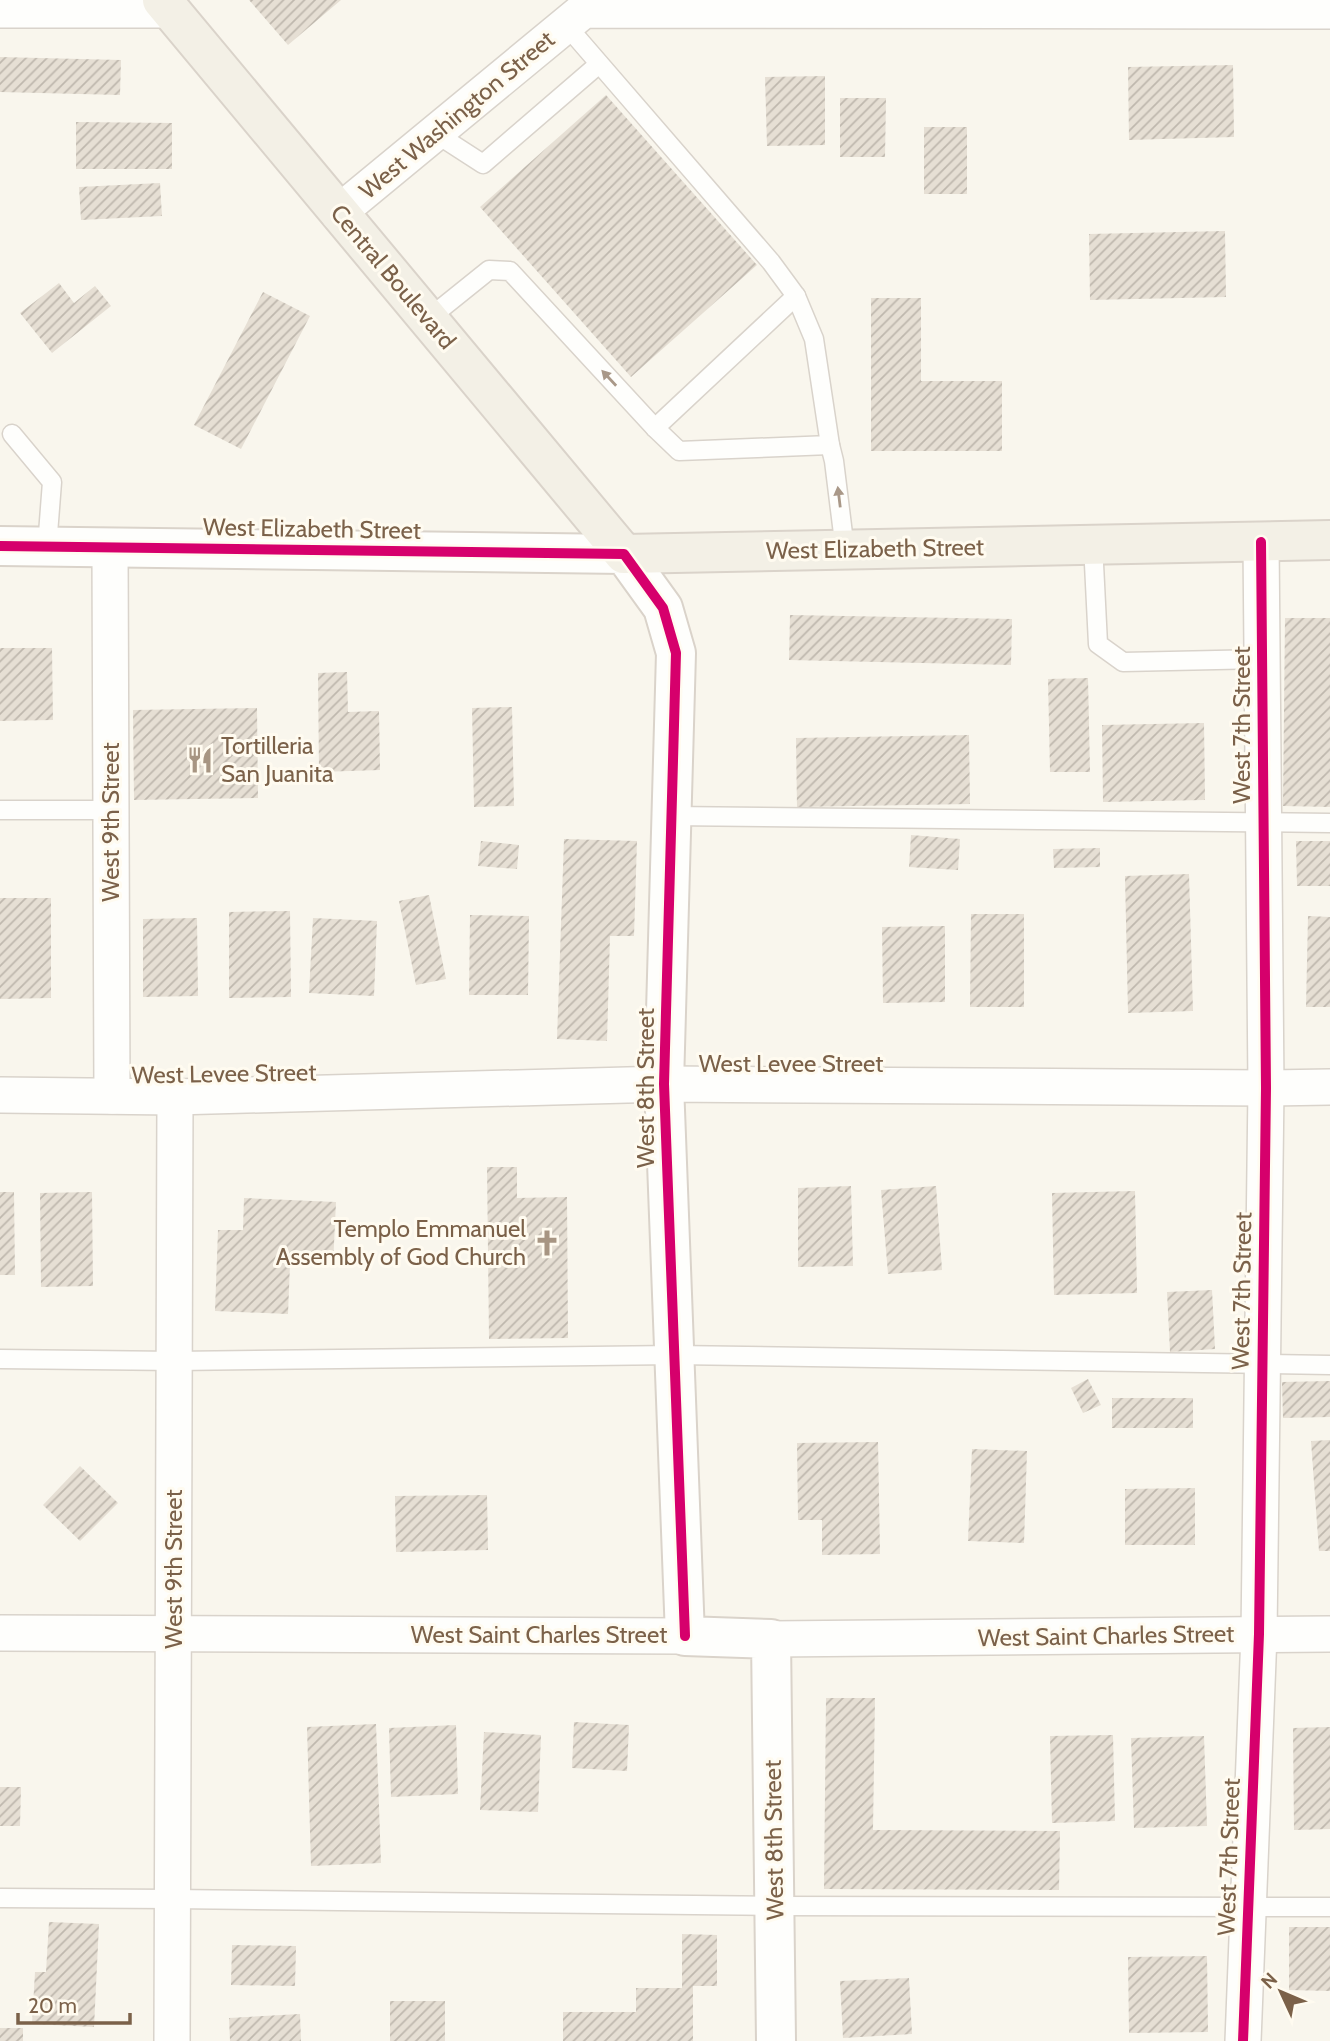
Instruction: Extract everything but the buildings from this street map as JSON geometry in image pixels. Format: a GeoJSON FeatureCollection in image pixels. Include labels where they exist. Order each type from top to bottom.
{"type":"FeatureCollection","features":[{"type":"Feature","properties":{"kind":"main road","name":"Central Boulevard"},"geometry":{"type":"LineString","coordinates":[[166,5],[624,554]]}},
{"type":"Feature","properties":{"kind":"main road","name":"West Elizabeth Street"},"geometry":{"type":"LineString","coordinates":[[624,554],[1330,540]]}},
{"type":"Feature","properties":{"kind":"street"},"geometry":{"type":"LineString","coordinates":[[0,10],[166,5]]}},
{"type":"Feature","properties":{"kind":"street","name":"West Washington Street"},"geometry":{"type":"LineString","coordinates":[[338,213],[584,10],[1330,11]]}},
{"type":"Feature","properties":{"kind":"street","name":"West 7th Street"},"geometry":{"type":"LineString","coordinates":[[1243,2041],[1259,1634],[1266,1088],[1261,542]]}},
{"type":"Feature","properties":{"kind":"street","name":"West Elizabeth Street"},"geometry":{"type":"LineString","coordinates":[[0,546],[624,554]]}},
{"type":"Feature","properties":{"kind":"street","name":"West 9th Street"},"geometry":{"type":"LineString","coordinates":[[110,547],[112,1096]]}},
{"type":"Feature","properties":{"kind":"street","name":"West 8th Street"},"geometry":{"type":"LineString","coordinates":[[624,554],[663,608],[676,653],[664,1084],[685,1636]]}},
{"type":"Feature","properties":{"kind":"street","name":"West Levee Street"},"geometry":{"type":"LineString","coordinates":[[0,1095],[175,1097],[664,1084],[1330,1087]]}},
{"type":"Feature","properties":{"kind":"street","name":"West 9th Street"},"geometry":{"type":"LineString","coordinates":[[172,2041],[175,1097]]}},
{"type":"Feature","properties":{"kind":"street","name":"West Saint Charles Street"},"geometry":{"type":"LineString","coordinates":[[0,1633],[685,1636],[771,1639],[1330,1634]]}},
{"type":"Feature","properties":{"kind":"street","name":"West 8th Street"},"geometry":{"type":"LineString","coordinates":[[771,1639],[776,2041]]}},
{"type":"Feature","properties":{"kind":"lane"},"geometry":{"type":"LineString","coordinates":[[566,25],[771,262],[796,296],[814,339],[845,550]]}},
{"type":"Feature","properties":{"kind":"lane"},"geometry":{"type":"LineString","coordinates":[[435,133],[483,164],[599,64]]}},
{"type":"Feature","properties":{"kind":"lane"},"geometry":{"type":"LineString","coordinates":[[428,319],[489,270],[510,271],[679,451],[830,445]]}},
{"type":"Feature","properties":{"kind":"lane"},"geometry":{"type":"LineString","coordinates":[[655,428],[796,296]]}},
{"type":"Feature","properties":{"kind":"lane"},"geometry":{"type":"LineString","coordinates":[[12,434],[52,482],[47,547]]}},
{"type":"Feature","properties":{"kind":"lane"},"geometry":{"type":"LineString","coordinates":[[1093,544],[1098,644],[1122,662],[1264,659]]}},
{"type":"Feature","properties":{"kind":"lane"},"geometry":{"type":"LineString","coordinates":[[0,810],[111,810]]}},
{"type":"Feature","properties":{"kind":"lane"},"geometry":{"type":"LineString","coordinates":[[671,816],[1330,823]]}},
{"type":"Feature","properties":{"kind":"lane"},"geometry":{"type":"LineString","coordinates":[[0,1359],[175,1361],[675,1355],[1330,1365]]}},
{"type":"Feature","properties":{"kind":"lane"},"geometry":{"type":"LineString","coordinates":[[0,1898],[775,1906],[1330,1907]]}},
{"type":"Feature","properties":{"kind":"cycle path"},"geometry":{"type":"LineString","coordinates":[[1243,2041],[1259,1634],[1266,1088],[1261,542]]}},
{"type":"Feature","properties":{"kind":"cycle path"},"geometry":{"type":"LineString","coordinates":[[0,546],[624,554],[663,608],[676,653],[664,1084],[685,1636]]}},
{"type":"Feature","properties":{"kind":"place","name":"Tortilleria San Juanita"},"geometry":{"type":"Point","coordinates":[200,760]}},
{"type":"Feature","properties":{"kind":"place","name":"Templo Emmanuel Assembly of God Church"},"geometry":{"type":"Point","coordinates":[547,1243]}}]}
